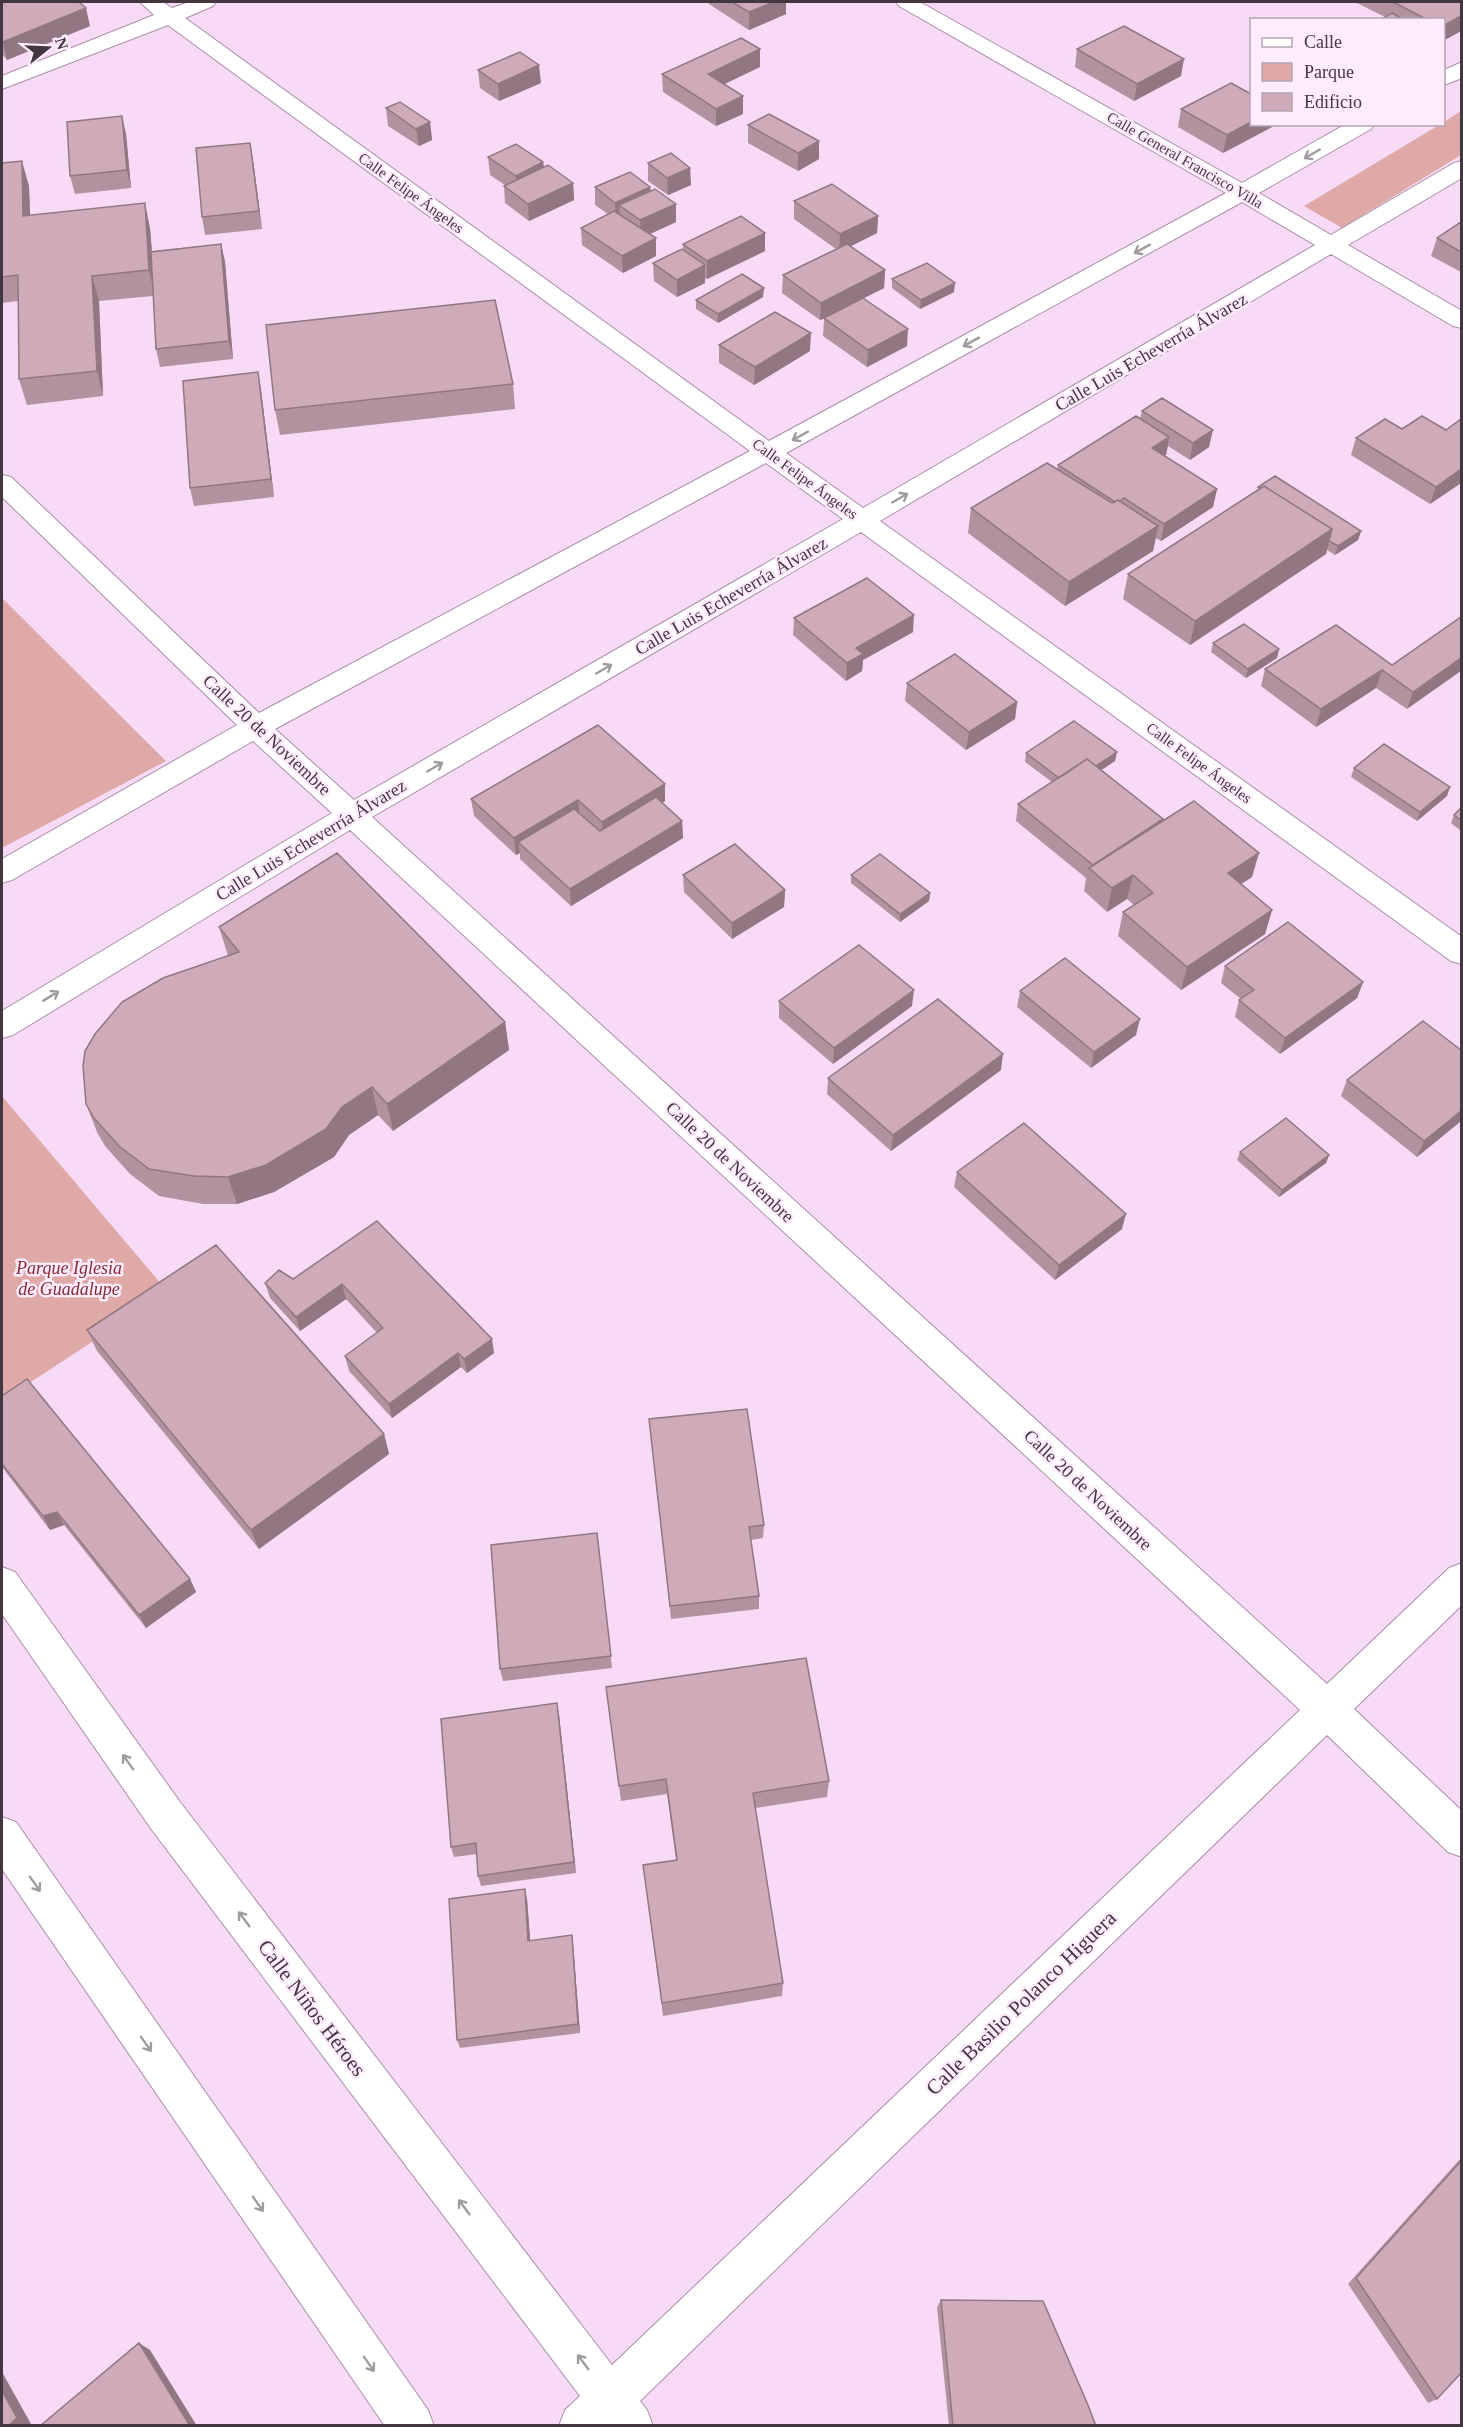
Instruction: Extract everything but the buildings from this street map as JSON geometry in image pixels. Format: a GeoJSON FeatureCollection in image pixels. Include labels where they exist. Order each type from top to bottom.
{"type":"FeatureCollection","features":[{"type":"Feature","properties":{"kind":"street"},"geometry":{"type":"LineString","coordinates":[[2,83],[160,9],[206,2]]}},
{"type":"Feature","properties":{"kind":"street","name":"Calle General Francisco Villa"},"geometry":{"type":"LineString","coordinates":[[906,2],[1243,193],[1461,321]]}},
{"type":"Feature","properties":{"kind":"street","name":"Calle Felipe Ángeles"},"geometry":{"type":"LineString","coordinates":[[160,9],[1461,953]]}},
{"type":"Feature","properties":{"kind":"street"},"geometry":{"type":"LineString","coordinates":[[1445,78],[1461,68]]}},
{"type":"Feature","properties":{"kind":"street"},"geometry":{"type":"LineString","coordinates":[[2,872],[256,727],[769,453],[1243,193],[1360,126]]}},
{"type":"Feature","properties":{"kind":"street","name":"Calle Luis Echeverría Álvarez"},"geometry":{"type":"LineString","coordinates":[[2,1026],[352,815],[1332,246],[1461,168]]}},
{"type":"Feature","properties":{"kind":"street","name":"Calle 20 de Noviembre"},"geometry":{"type":"LineString","coordinates":[[2,483],[256,727],[1327,1709],[1461,1838]]}},
{"type":"Feature","properties":{"kind":"street","name":"Calle Basilio Polanco Higuera"},"geometry":{"type":"LineString","coordinates":[[581,2426],[620,2412],[1327,1709],[1461,1580]]}},
{"type":"Feature","properties":{"kind":"street","name":"Calle Niños Héroes"},"geometry":{"type":"LineString","coordinates":[[2,1584],[166,1816],[620,2412]]}},
{"type":"Feature","properties":{"kind":"street"},"geometry":{"type":"LineString","coordinates":[[2,1836],[412,2426]]}},
{"type":"Feature","properties":{"kind":"green space"},"geometry":{"type":"Polygon","coordinates":[[[1461,111],[1461,155],[1342,228],[1304,206],[1437,126],[1445,126],[1445,121],[1461,111]]]}},
{"type":"Feature","properties":{"kind":"green space"},"geometry":{"type":"Polygon","coordinates":[[[2,598],[166,761],[2,848],[2,598]]]}},
{"type":"Feature","properties":{"kind":"green space","name":"Parque Iglesia de Guadalupe"},"geometry":{"type":"Polygon","coordinates":[[[2,1096],[168,1292],[2,1401],[2,1096]]]}}]}
